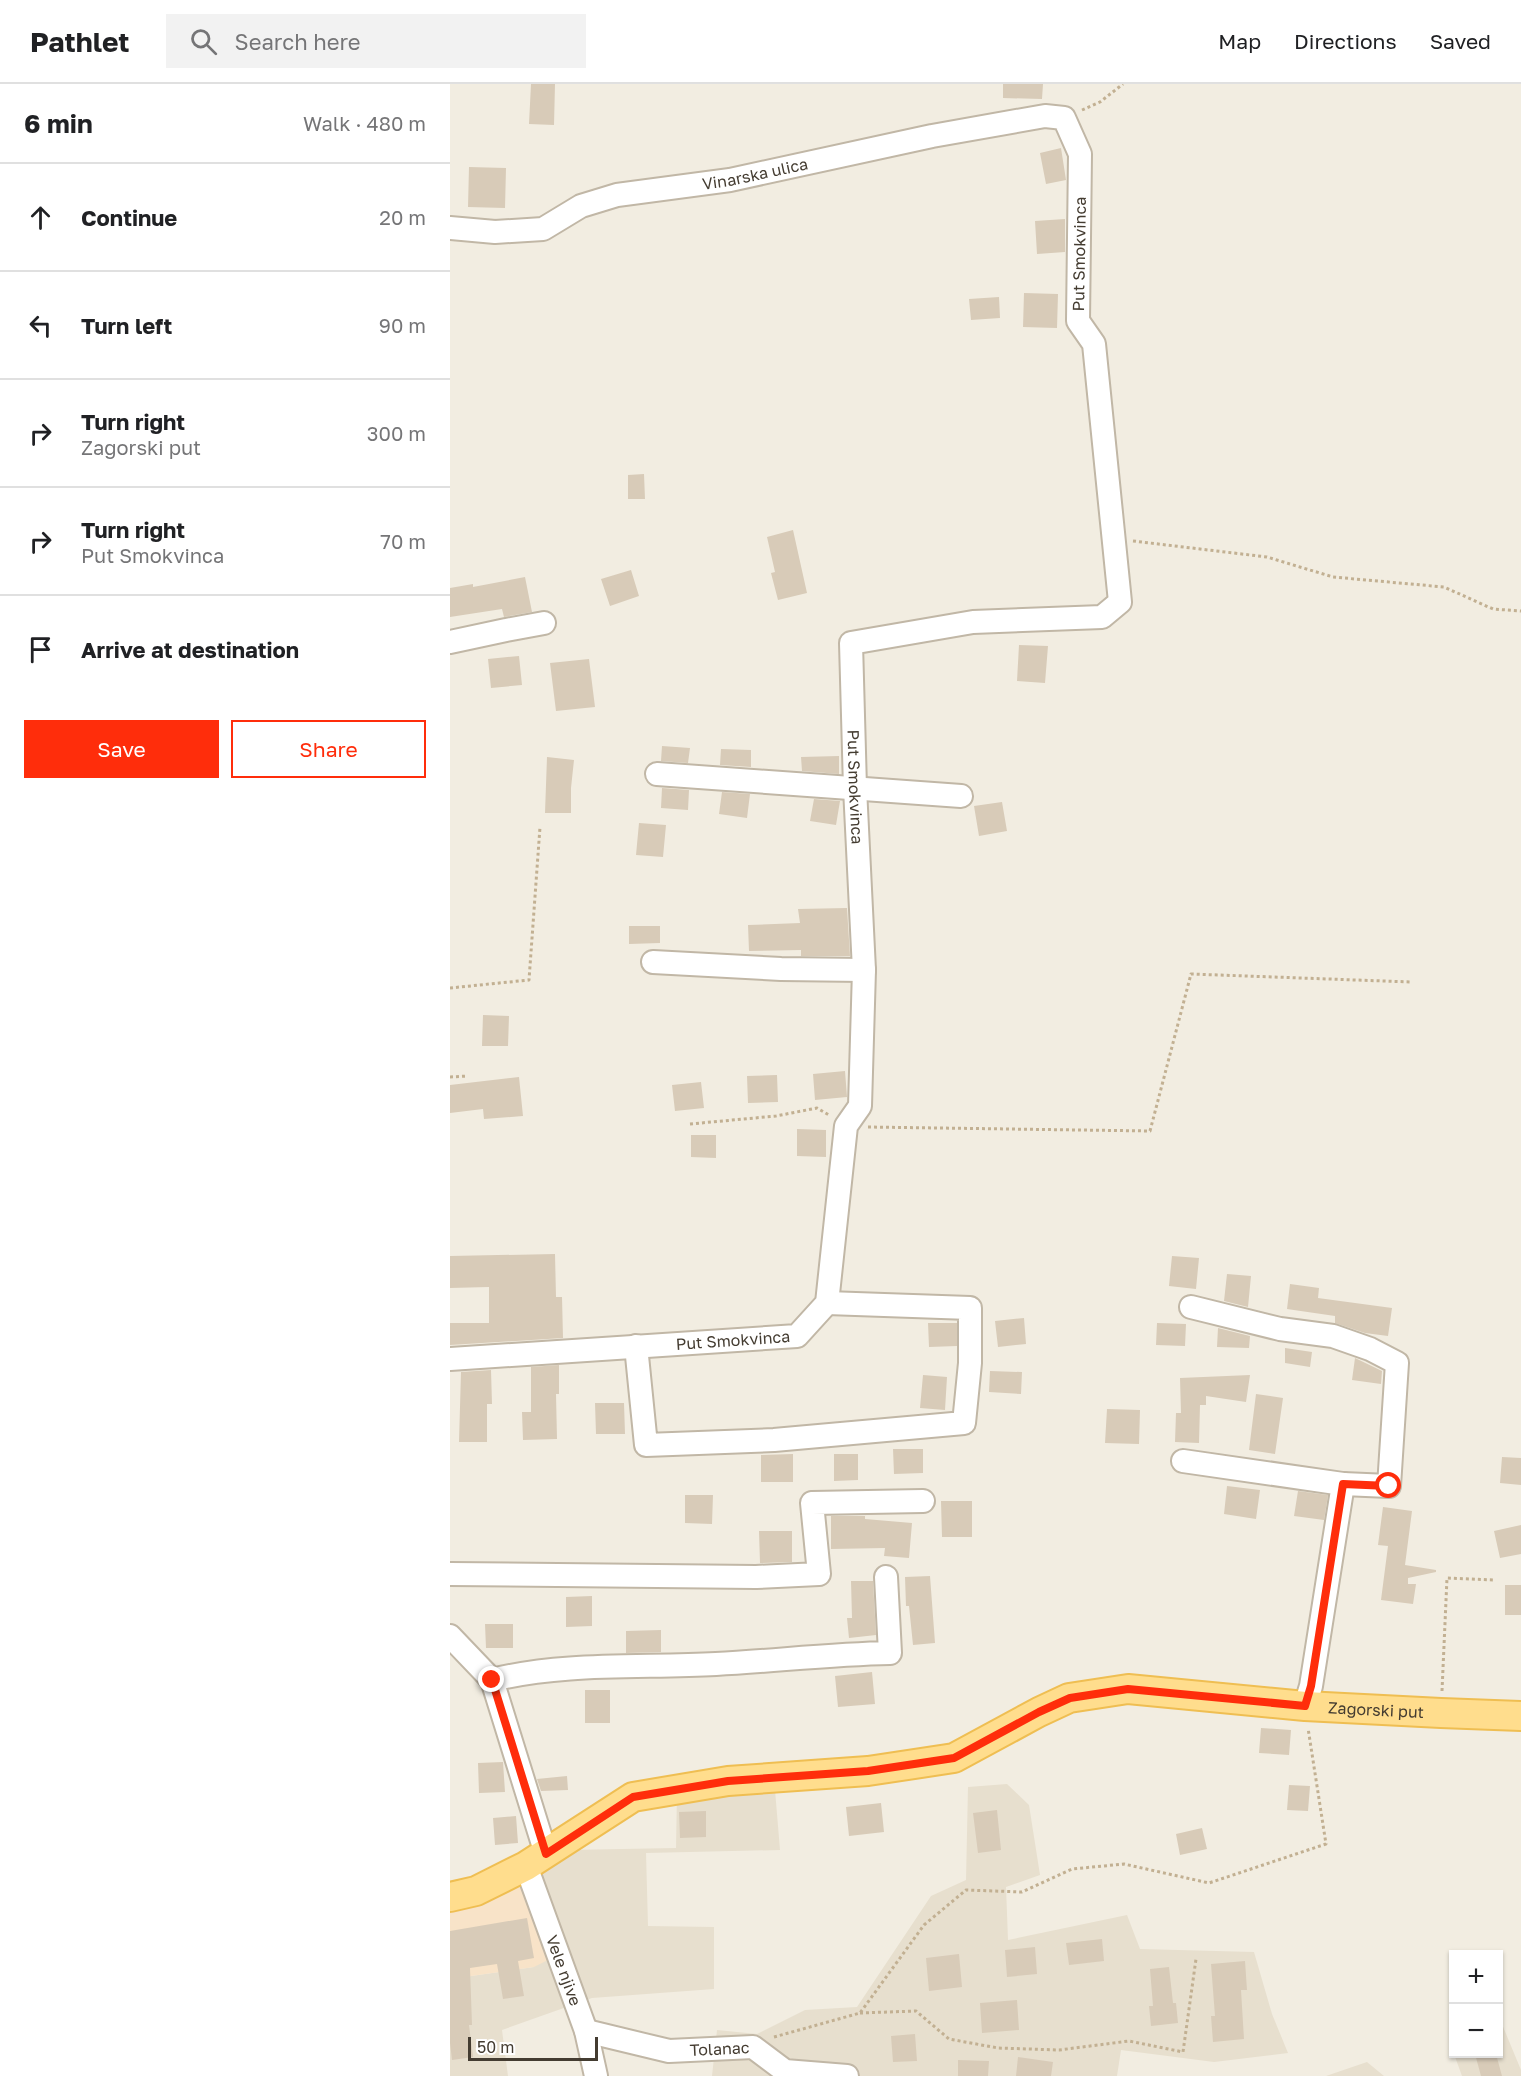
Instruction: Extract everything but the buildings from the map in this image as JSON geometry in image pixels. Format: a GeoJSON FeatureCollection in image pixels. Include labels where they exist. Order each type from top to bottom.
{"type":"FeatureCollection","features":[{"type":"Feature","properties":{"kind":"main road","name":"Zagorski put"},"geometry":{"type":"LineString","coordinates":[[450,1897],[476,1892],[536,1860],[633,1797],[728,1781],[868,1771],[954,1758],[1039,1712],[1070,1698],[1128,1689],[1305,1706],[1521,1716]]}},
{"type":"Feature","properties":{"kind":"street","name":"Vinarska ulica"},"geometry":{"type":"LineString","coordinates":[[450,228],[495,231],[543,229],[580,206],[617,195],[730,180],[932,136],[1045,116],[1064,118]]}},
{"type":"Feature","properties":{"kind":"street","name":"Put Smokvinca"},"geometry":{"type":"LineString","coordinates":[[450,1359],[797,1336],[827,1303],[846,1126],[860,1106],[864,970],[851,643],[973,622],[1102,617],[1120,602],[1094,344],[1078,321],[1080,154],[1064,118]]}},
{"type":"Feature","properties":{"kind":"street"},"geometry":{"type":"LineString","coordinates":[[450,642],[544,623]]}},
{"type":"Feature","properties":{"kind":"street"},"geometry":{"type":"LineString","coordinates":[[657,774],[961,796]]}},
{"type":"Feature","properties":{"kind":"street"},"geometry":{"type":"LineString","coordinates":[[652,962],[769,969],[864,970]]}},
{"type":"Feature","properties":{"kind":"street"},"geometry":{"type":"LineString","coordinates":[[636,1346],[646,1445],[774,1440],[964,1424],[970,1362],[970,1308],[827,1303]]}},
{"type":"Feature","properties":{"kind":"street"},"geometry":{"type":"LineString","coordinates":[[1183,1461],[1343,1484],[1389,1486],[1397,1363],[1370,1349],[1334,1335],[1280,1329],[1191,1307]]}},
{"type":"Feature","properties":{"kind":"street"},"geometry":{"type":"LineString","coordinates":[[1305,1706],[1311,1686],[1343,1484]]}},
{"type":"Feature","properties":{"kind":"street"},"geometry":{"type":"LineString","coordinates":[[450,1574],[756,1577],[819,1574],[812,1503],[923,1501]]}},
{"type":"Feature","properties":{"kind":"street"},"geometry":{"type":"LineString","coordinates":[[492,1680],[514,1675],[601,1667],[716,1664],[831,1654],[890,1653],[886,1577]]}},
{"type":"Feature","properties":{"kind":"street"},"geometry":{"type":"LineString","coordinates":[[450,1636],[492,1680],[536,1860]]}},
{"type":"Feature","properties":{"kind":"street","name":"Vele njive"},"geometry":{"type":"LineString","coordinates":[[536,1860],[586,2031],[596,2076]]}},
{"type":"Feature","properties":{"kind":"street","name":"Tolanac"},"geometry":{"type":"LineString","coordinates":[[586,2031],[669,2051],[753,2047],[785,2071],[847,2076]]}},
{"type":"Feature","properties":{"kind":"path"},"geometry":{"type":"LineString","coordinates":[[1064,118],[1100,102],[1123,84]]}},
{"type":"Feature","properties":{"kind":"path"},"geometry":{"type":"LineString","coordinates":[[1114,539],[1267,557],[1333,577],[1444,586],[1493,609],[1521,611]]}},
{"type":"Feature","properties":{"kind":"path"},"geometry":{"type":"LineString","coordinates":[[450,988],[529,981],[540,827]]}},
{"type":"Feature","properties":{"kind":"path"},"geometry":{"type":"LineString","coordinates":[[690,1124],[776,1116],[817,1108],[846,1126],[1150,1131],[1191,974],[1411,982]]}},
{"type":"Feature","properties":{"kind":"path"},"geometry":{"type":"LineString","coordinates":[[450,1077],[468,1076]]}},
{"type":"Feature","properties":{"kind":"path"},"geometry":{"type":"LineString","coordinates":[[1441,1713],[1447,1578],[1494,1580]]}},
{"type":"Feature","properties":{"kind":"path"},"geometry":{"type":"LineString","coordinates":[[860,2013],[924,1925],[966,1890],[1022,1892],[1072,1869],[1124,1864],[1209,1883],[1326,1844],[1305,1706]]}},
{"type":"Feature","properties":{"kind":"path"},"geometry":{"type":"LineString","coordinates":[[753,2047],[764,2039],[860,2013],[916,2011],[949,2039],[998,2048],[1059,2050],[1130,2041],[1183,2052],[1196,1959]]}},
{"type":"Feature","properties":{"kind":"shaded area"},"geometry":{"type":"Polygon","coordinates":[[[1007,1784],[1029,1805],[1040,1875],[1006,1887],[1008,1940],[1127,1915],[1140,1949],[1254,1952],[1272,2014],[1288,2053],[1214,2062],[1121,2050],[1117,2076],[712,2076],[717,2030],[757,2034],[805,2010],[857,2007],[931,1896],[966,1880],[968,1787],[1007,1784]]]}},
{"type":"Feature","properties":{"kind":"shaded area"},"geometry":{"type":"Polygon","coordinates":[[[775,1790],[780,1850],[646,1853],[648,1926],[714,1927],[714,1989],[592,1998],[502,2030],[508,2076],[450,2076],[450,1979],[534,1967],[522,1879],[567,1850],[676,1848],[677,1793],[775,1790]]]}},
{"type":"Feature","properties":{"kind":"shaded area"},"geometry":{"type":"Polygon","coordinates":[[[522,1879],[552,1958],[534,1967],[450,1979],[450,1911],[482,1901],[522,1879]]]}},
{"type":"Feature","properties":{"kind":"shaded area"},"geometry":{"type":"Polygon","coordinates":[[[1503,2027],[1521,2070],[1521,2076],[1462,2076],[1455,2058],[1503,2058],[1503,2027]]]}},
{"type":"Feature","properties":{"kind":"shaded area"},"geometry":{"type":"Polygon","coordinates":[[[1367,2062],[1384,2076],[1326,2076],[1367,2062]]]}},
{"type":"Feature","properties":{"kind":"route"},"geometry":{"type":"LineString","coordinates":[[492,1680],[546,1854],[633,1797],[728,1781],[868,1771],[954,1758],[1039,1712],[1070,1698],[1128,1689],[1305,1706],[1311,1686],[1343,1484],[1389,1486]]}}]}
